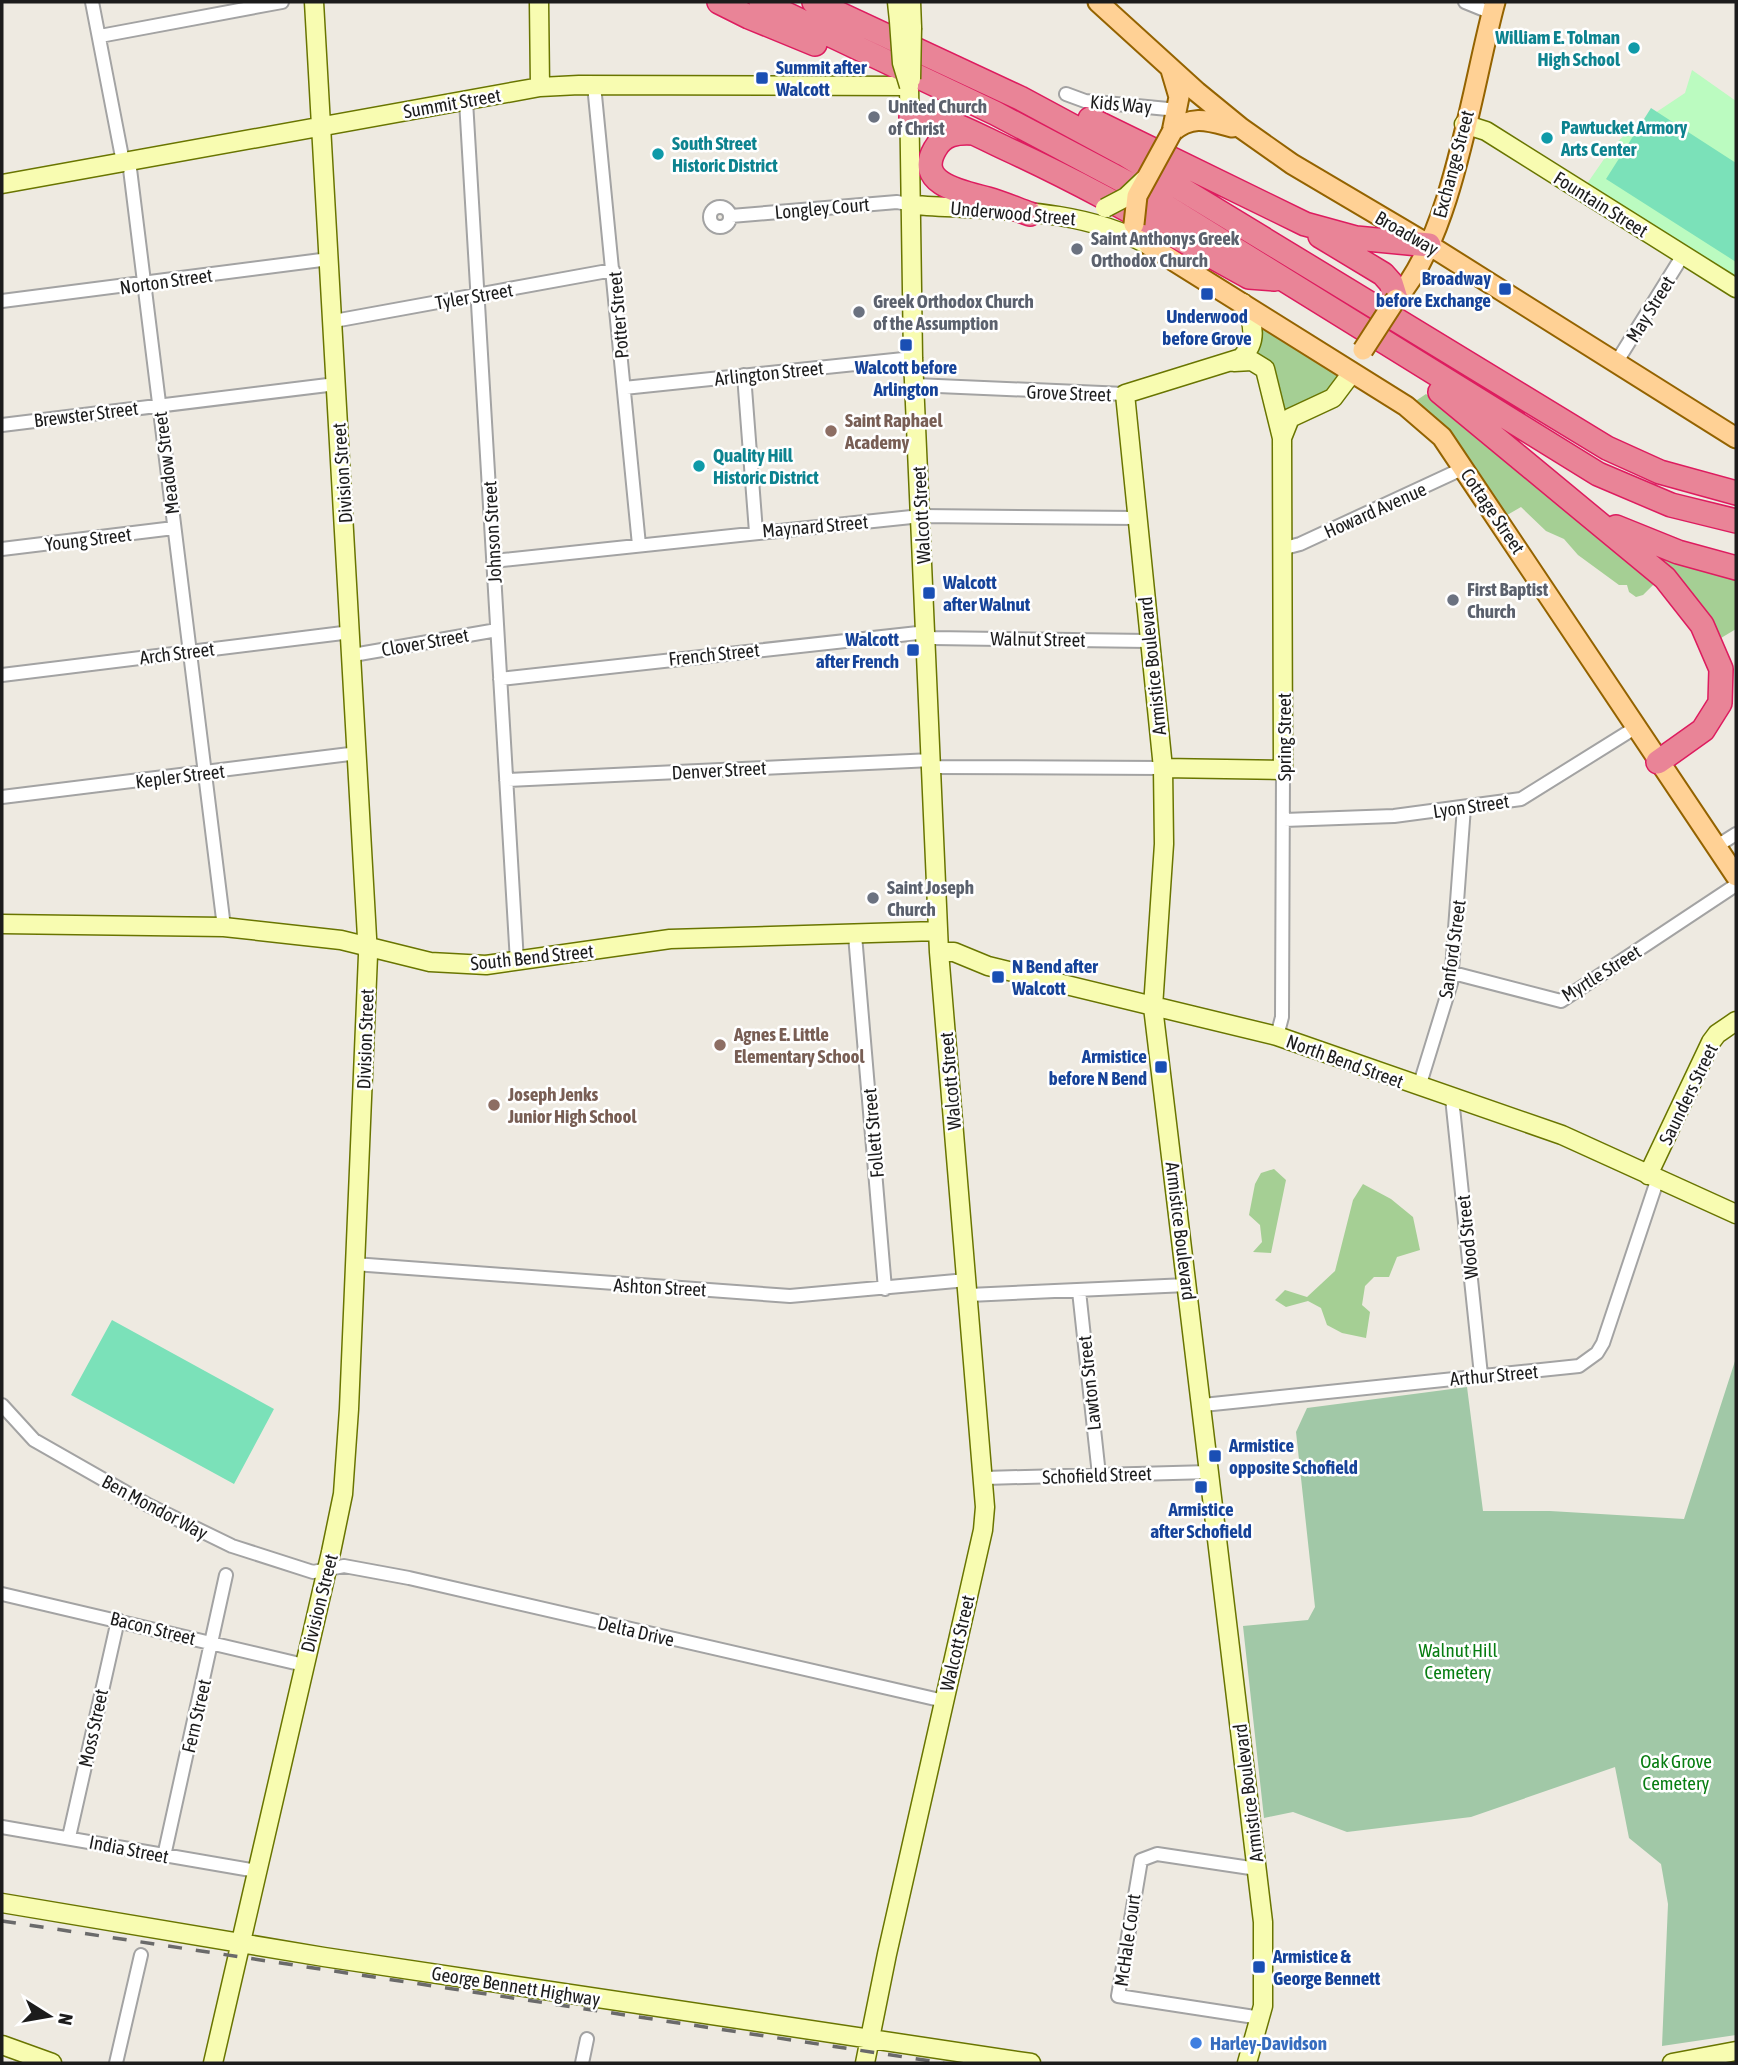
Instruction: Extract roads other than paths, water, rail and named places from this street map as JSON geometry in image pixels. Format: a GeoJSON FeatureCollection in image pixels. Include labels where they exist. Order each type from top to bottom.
{"type":"FeatureCollection","features":[{"type":"Feature","properties":{"kind":"highway"},"geometry":{"type":"LineString","coordinates":[[719,2],[763,24],[844,55],[875,56]]}},
{"type":"Feature","properties":{"kind":"highway"},"geometry":{"type":"LineString","coordinates":[[761,2],[995,113],[1099,168],[1615,483],[1671,505],[1736,522]]}},
{"type":"Feature","properties":{"kind":"highway"},"geometry":{"type":"LineString","coordinates":[[814,2],[1020,98],[1175,184],[1607,448],[1669,475],[1736,493]]}},
{"type":"Feature","properties":{"kind":"highway"},"geometry":{"type":"LineString","coordinates":[[1020,98],[1075,112],[1305,224],[1383,274],[1396,299]]}},
{"type":"Feature","properties":{"kind":"highway"},"geometry":{"type":"LineString","coordinates":[[911,117],[939,120],[973,133],[1078,182],[1249,277],[1283,280]]}},
{"type":"Feature","properties":{"kind":"highway"},"geometry":{"type":"LineString","coordinates":[[973,133],[950,135],[938,144],[931,162],[936,178],[951,190],[1030,214]]}},
{"type":"Feature","properties":{"kind":"highway"},"geometry":{"type":"LineString","coordinates":[[1305,224],[1349,236],[1417,241]]}},
{"type":"Feature","properties":{"kind":"highway"},"geometry":{"type":"LineString","coordinates":[[1402,354],[1439,392],[1583,509],[1679,592],[1702,625],[1719,662],[1723,690],[1715,715],[1698,734],[1658,762]]}},
{"type":"Feature","properties":{"kind":"highway"},"geometry":{"type":"LineString","coordinates":[[1583,509],[1661,546],[1736,568]]}},
{"type":"Feature","properties":{"kind":"main road","name":"Division Street"},"geometry":{"type":"LineString","coordinates":[[213,2063],[343,1494],[368,945],[354,655],[314,2]]}},
{"type":"Feature","properties":{"kind":"main road"},"geometry":{"type":"LineString","coordinates":[[539,2],[540,87]]}},
{"type":"Feature","properties":{"kind":"main road"},"geometry":{"type":"LineString","coordinates":[[897,2],[906,25]]}},
{"type":"Feature","properties":{"kind":"main road","name":"Walcott Street"},"geometry":{"type":"LineString","coordinates":[[865,2063],[887,1954],[985,1523],[985,1478],[939,952],[910,250],[913,205],[911,117],[902,63],[911,2]]}},
{"type":"Feature","properties":{"kind":"main road","name":"Broadway"},"geometry":{"type":"LineString","coordinates":[[1098,2],[1241,128],[1333,190],[1736,438]]}},
{"type":"Feature","properties":{"kind":"main road","name":"Exchange Street"},"geometry":{"type":"LineString","coordinates":[[1282,438],[1290,418],[1328,402],[1351,374],[1396,299],[1416,274],[1417,241],[1444,204],[1493,7]]}},
{"type":"Feature","properties":{"kind":"main road"},"geometry":{"type":"LineString","coordinates":[[1150,246],[1134,224],[1134,204],[1144,180],[1172,132],[1178,110],[1179,91],[1171,68]]}},
{"type":"Feature","properties":{"kind":"main road","name":"Summit Street"},"geometry":{"type":"LineString","coordinates":[[2,184],[540,87],[905,87]]}},
{"type":"Feature","properties":{"kind":"main road"},"geometry":{"type":"LineString","coordinates":[[1172,132],[1196,119],[1241,128]]}},
{"type":"Feature","properties":{"kind":"main road","name":"Fountain Street"},"geometry":{"type":"LineString","coordinates":[[1464,124],[1486,131],[1736,288]]}},
{"type":"Feature","properties":{"kind":"main road"},"geometry":{"type":"LineString","coordinates":[[1065,217],[1105,208],[1126,197],[1144,180]]}},
{"type":"Feature","properties":{"kind":"main road","name":"Underwood Street"},"geometry":{"type":"LineString","coordinates":[[913,205],[1065,217],[1114,228],[1150,246]]}},
{"type":"Feature","properties":{"kind":"main road","name":"Cottage Street"},"geometry":{"type":"LineString","coordinates":[[1150,246],[1422,417],[1442,437],[1736,876]]}},
{"type":"Feature","properties":{"kind":"main road"},"geometry":{"type":"LineString","coordinates":[[1234,362],[1245,354],[1252,341],[1252,321],[1243,303]]}},
{"type":"Feature","properties":{"kind":"main road"},"geometry":{"type":"LineString","coordinates":[[1315,349],[1338,355],[1363,350]]}},
{"type":"Feature","properties":{"kind":"main road","name":"Spring Street"},"geometry":{"type":"LineString","coordinates":[[1234,362],[1252,361],[1265,369],[1282,438],[1283,770]]}},
{"type":"Feature","properties":{"kind":"main road","name":"Grove Street"},"geometry":{"type":"LineString","coordinates":[[1125,394],[1234,362]]}},
{"type":"Feature","properties":{"kind":"main road","name":"Armistice Boulevard"},"geometry":{"type":"LineString","coordinates":[[1125,394],[1163,768],[1164,844],[1153,1007],[1203,1405],[1265,1955],[1261,2018],[1247,2063]]}},
{"type":"Feature","properties":{"kind":"main road","name":"Denver Street"},"geometry":{"type":"LineString","coordinates":[[1163,768],[1283,770]]}},
{"type":"Feature","properties":{"kind":"main road","name":"South Bend Street"},"geometry":{"type":"LineString","coordinates":[[2,924],[223,928],[368,945],[455,964],[517,962],[670,939],[938,931]]}},
{"type":"Feature","properties":{"kind":"main road","name":"North Bend Street"},"geometry":{"type":"LineString","coordinates":[[939,952],[954,952],[988,966],[1277,1036],[1562,1135],[1736,1214]]}},
{"type":"Feature","properties":{"kind":"main road"},"geometry":{"type":"LineString","coordinates":[[368,981],[379,970],[406,955]]}},
{"type":"Feature","properties":{"kind":"main road","name":"Saunders Street"},"geometry":{"type":"LineString","coordinates":[[1653,1176],[1710,1042],[1736,1021]]}},
{"type":"Feature","properties":{"kind":"main road","name":"George Bennett Highway"},"geometry":{"type":"LineString","coordinates":[[2,1903],[1031,2063]]}},
{"type":"Feature","properties":{"kind":"main road"},"geometry":{"type":"LineString","coordinates":[[1672,2063],[1736,2051]]}},
{"type":"Feature","properties":{"kind":"main road"},"geometry":{"type":"LineString","coordinates":[[10,2053],[51,2063]]}},
{"type":"Feature","properties":{"kind":"street","name":"Meadow Street"},"geometry":{"type":"LineString","coordinates":[[92,2],[122,156],[130,169],[223,928]]}},
{"type":"Feature","properties":{"kind":"street"},"geometry":{"type":"LineString","coordinates":[[100,36],[282,2]]}},
{"type":"Feature","properties":{"kind":"street"},"geometry":{"type":"LineString","coordinates":[[1465,2],[1493,7]]}},
{"type":"Feature","properties":{"kind":"street","name":"Potter Street"},"geometry":{"type":"LineString","coordinates":[[594,85],[639,545]]}},
{"type":"Feature","properties":{"kind":"street","name":"Kids Way"},"geometry":{"type":"LineString","coordinates":[[1066,94],[1091,102],[1178,110]]}},
{"type":"Feature","properties":{"kind":"street","name":"Johnson Street"},"geometry":{"type":"LineString","coordinates":[[466,101],[517,962]]}},
{"type":"Feature","properties":{"kind":"street","name":"Longley Court"},"geometry":{"type":"LineString","coordinates":[[731,216],[897,202],[913,205]]}},
{"type":"Feature","properties":{"kind":"street","name":"May Street"},"geometry":{"type":"LineString","coordinates":[[1616,363],[1683,256]]}},
{"type":"Feature","properties":{"kind":"street","name":"Norton Street"},"geometry":{"type":"LineString","coordinates":[[2,301],[146,285],[329,259]]}},
{"type":"Feature","properties":{"kind":"street","name":"Tyler Street"},"geometry":{"type":"LineString","coordinates":[[334,321],[613,270]]}},
{"type":"Feature","properties":{"kind":"street","name":"Arlington Street"},"geometry":{"type":"LineString","coordinates":[[624,388],[914,358]]}},
{"type":"Feature","properties":{"kind":"street"},"geometry":{"type":"LineString","coordinates":[[744,375],[756,532]]}},
{"type":"Feature","properties":{"kind":"street","name":"Brewster Street"},"geometry":{"type":"LineString","coordinates":[[2,425],[336,384]]}},
{"type":"Feature","properties":{"kind":"street","name":"Grove Street"},"geometry":{"type":"LineString","coordinates":[[915,385],[1125,394]]}},
{"type":"Feature","properties":{"kind":"street","name":"Howard Avenue"},"geometry":{"type":"LineString","coordinates":[[1284,548],[1300,544],[1464,468]]}},
{"type":"Feature","properties":{"kind":"street","name":"Maynard Street"},"geometry":{"type":"LineString","coordinates":[[493,561],[922,516],[1138,518]]}},
{"type":"Feature","properties":{"kind":"street","name":"Young Street"},"geometry":{"type":"LineString","coordinates":[[2,550],[174,528]]}},
{"type":"Feature","properties":{"kind":"street","name":"Clover Street"},"geometry":{"type":"LineString","coordinates":[[354,655],[497,629]]}},
{"type":"Feature","properties":{"kind":"street","name":"Arch Street"},"geometry":{"type":"LineString","coordinates":[[2,675],[351,632]]}},
{"type":"Feature","properties":{"kind":"street","name":"French Street"},"geometry":{"type":"LineString","coordinates":[[500,679],[918,633],[927,636]]}},
{"type":"Feature","properties":{"kind":"street","name":"Walnut Street"},"geometry":{"type":"LineString","coordinates":[[927,636],[1149,640]]}},
{"type":"Feature","properties":{"kind":"street","name":"Lyon Street"},"geometry":{"type":"LineString","coordinates":[[1284,820],[1384,817],[1529,796],[1637,726]]}},
{"type":"Feature","properties":{"kind":"street","name":"Kepler Street"},"geometry":{"type":"LineString","coordinates":[[2,797],[358,753]]}},
{"type":"Feature","properties":{"kind":"street","name":"Denver Street"},"geometry":{"type":"LineString","coordinates":[[506,780],[932,764],[1163,768]]}},
{"type":"Feature","properties":{"kind":"street","name":"Spring Street"},"geometry":{"type":"LineString","coordinates":[[1277,1036],[1282,1017],[1283,770]]}},
{"type":"Feature","properties":{"kind":"street","name":"Sanford Street"},"geometry":{"type":"LineString","coordinates":[[1419,1087],[1453,973],[1464,807]]}},
{"type":"Feature","properties":{"kind":"street"},"geometry":{"type":"LineString","coordinates":[[1717,846],[1736,834]]}},
{"type":"Feature","properties":{"kind":"street","name":"Myrtle Street"},"geometry":{"type":"LineString","coordinates":[[1453,973],[1561,1001],[1736,885]]}},
{"type":"Feature","properties":{"kind":"street","name":"Follett Street"},"geometry":{"type":"LineString","coordinates":[[855,935],[885,1289]]}},
{"type":"Feature","properties":{"kind":"street","name":"Wood Street"},"geometry":{"type":"LineString","coordinates":[[1452,1098],[1481,1375]]}},
{"type":"Feature","properties":{"kind":"street","name":"Arthur Street"},"geometry":{"type":"LineString","coordinates":[[1203,1405],[1579,1366],[1597,1353],[1653,1176]]}},
{"type":"Feature","properties":{"kind":"street","name":"Ashton Street"},"geometry":{"type":"LineString","coordinates":[[354,1264],[790,1296],[885,1289],[1079,1291],[1187,1285]]}},
{"type":"Feature","properties":{"kind":"street","name":"Lawton Street"},"geometry":{"type":"LineString","coordinates":[[1079,1291],[1099,1475]]}},
{"type":"Feature","properties":{"kind":"street","name":"Ben Mondor Way"},"geometry":{"type":"LineString","coordinates":[[2,1405],[34,1440],[191,1528],[295,1569],[313,1572],[327,1569]]}},
{"type":"Feature","properties":{"kind":"street","name":"Schofield Street"},"geometry":{"type":"LineString","coordinates":[[985,1478],[1210,1472]]}},
{"type":"Feature","properties":{"kind":"street","name":"Delta Drive"},"geometry":{"type":"LineString","coordinates":[[327,1569],[344,1566],[409,1578],[944,1701]]}},
{"type":"Feature","properties":{"kind":"street","name":"Fern Street"},"geometry":{"type":"LineString","coordinates":[[164,1856],[226,1575]]}},
{"type":"Feature","properties":{"kind":"street","name":"Bacon Street"},"geometry":{"type":"LineString","coordinates":[[2,1594],[304,1665]]}},
{"type":"Feature","properties":{"kind":"street","name":"Moss Street"},"geometry":{"type":"LineString","coordinates":[[69,1838],[118,1620]]}},
{"type":"Feature","properties":{"kind":"street","name":"India Street"},"geometry":{"type":"LineString","coordinates":[[2,1828],[257,1871]]}},
{"type":"Feature","properties":{"kind":"street","name":"McHale Court"},"geometry":{"type":"LineString","coordinates":[[1257,1869],[1157,1854],[1144,1857],[1137,1874],[1118,1996],[1261,2018]]}},
{"type":"Feature","properties":{"kind":"street"},"geometry":{"type":"LineString","coordinates":[[116,2063],[141,1955]]}},
{"type":"Feature","properties":{"kind":"street"},"geometry":{"type":"LineString","coordinates":[[582,2063],[587,2039]]}},
{"type":"Feature","properties":{"kind":"railway"},"geometry":{"type":"LineString","coordinates":[[2,1921],[944,2063]]}},
{"type":"Feature","properties":{"kind":"place","name":"William E. Tolman High School"},"geometry":{"type":"Point","coordinates":[1634,48]}},
{"type":"Feature","properties":{"kind":"place","name":"Summit after Walcott"},"geometry":{"type":"Point","coordinates":[762,78]}},
{"type":"Feature","properties":{"kind":"place","name":"United Church of Christ"},"geometry":{"type":"Point","coordinates":[874,117]}},
{"type":"Feature","properties":{"kind":"place","name":"Pawtucket Armory Arts Center"},"geometry":{"type":"Point","coordinates":[1547,138]}},
{"type":"Feature","properties":{"kind":"place","name":"South Street Historic District"},"geometry":{"type":"Point","coordinates":[658,154]}},
{"type":"Feature","properties":{"kind":"place","name":"Saint Anthonys Greek Orthodox Church"},"geometry":{"type":"Point","coordinates":[1077,249]}},
{"type":"Feature","properties":{"kind":"place","name":"Broadway before Exchange"},"geometry":{"type":"Point","coordinates":[1505,289]}},
{"type":"Feature","properties":{"kind":"place","name":"Underwood before Grove"},"geometry":{"type":"Point","coordinates":[1207,294]}},
{"type":"Feature","properties":{"kind":"place","name":"Greek Orthodox Church of the Assumption"},"geometry":{"type":"Point","coordinates":[859,312]}},
{"type":"Feature","properties":{"kind":"place","name":"Walcott before Arlington"},"geometry":{"type":"Point","coordinates":[906,345]}},
{"type":"Feature","properties":{"kind":"place","name":"Saint Raphael Academy"},"geometry":{"type":"Point","coordinates":[831,431]}},
{"type":"Feature","properties":{"kind":"place","name":"Quality Hill Historic District"},"geometry":{"type":"Point","coordinates":[699,466]}},
{"type":"Feature","properties":{"kind":"place","name":"Walcott after Walnut"},"geometry":{"type":"Point","coordinates":[929,593]}},
{"type":"Feature","properties":{"kind":"place","name":"First Baptist Church"},"geometry":{"type":"Point","coordinates":[1453,600]}},
{"type":"Feature","properties":{"kind":"place","name":"Walcott after French"},"geometry":{"type":"Point","coordinates":[913,650]}},
{"type":"Feature","properties":{"kind":"place","name":"Saint Joseph Church"},"geometry":{"type":"Point","coordinates":[873,898]}},
{"type":"Feature","properties":{"kind":"place","name":"N Bend after Walcott"},"geometry":{"type":"Point","coordinates":[998,977]}},
{"type":"Feature","properties":{"kind":"place","name":"Agnes E. Little Elementary School"},"geometry":{"type":"Point","coordinates":[720,1045]}},
{"type":"Feature","properties":{"kind":"place","name":"Armistice before N Bend"},"geometry":{"type":"Point","coordinates":[1161,1067]}},
{"type":"Feature","properties":{"kind":"place","name":"Joseph Jenks Junior High School"},"geometry":{"type":"Point","coordinates":[494,1105]}},
{"type":"Feature","properties":{"kind":"place","name":"Armistice opposite Schofield"},"geometry":{"type":"Point","coordinates":[1215,1456]}},
{"type":"Feature","properties":{"kind":"place","name":"Armistice after Schofield"},"geometry":{"type":"Point","coordinates":[1201,1487]}},
{"type":"Feature","properties":{"kind":"place","name":"Armistice & George Bennett"},"geometry":{"type":"Point","coordinates":[1259,1967]}},
{"type":"Feature","properties":{"kind":"place","name":"Harley-Davidson"},"geometry":{"type":"Point","coordinates":[1196,2043]}},
{"type":"Feature","properties":{"kind":"park label","name":"Walnut Hill Cemetery"},"geometry":{"type":"Point","coordinates":[1458,1661]}},
{"type":"Feature","properties":{"kind":"park label","name":"Oak Grove Cemetery"},"geometry":{"type":"Point","coordinates":[1676,1772]}}]}
